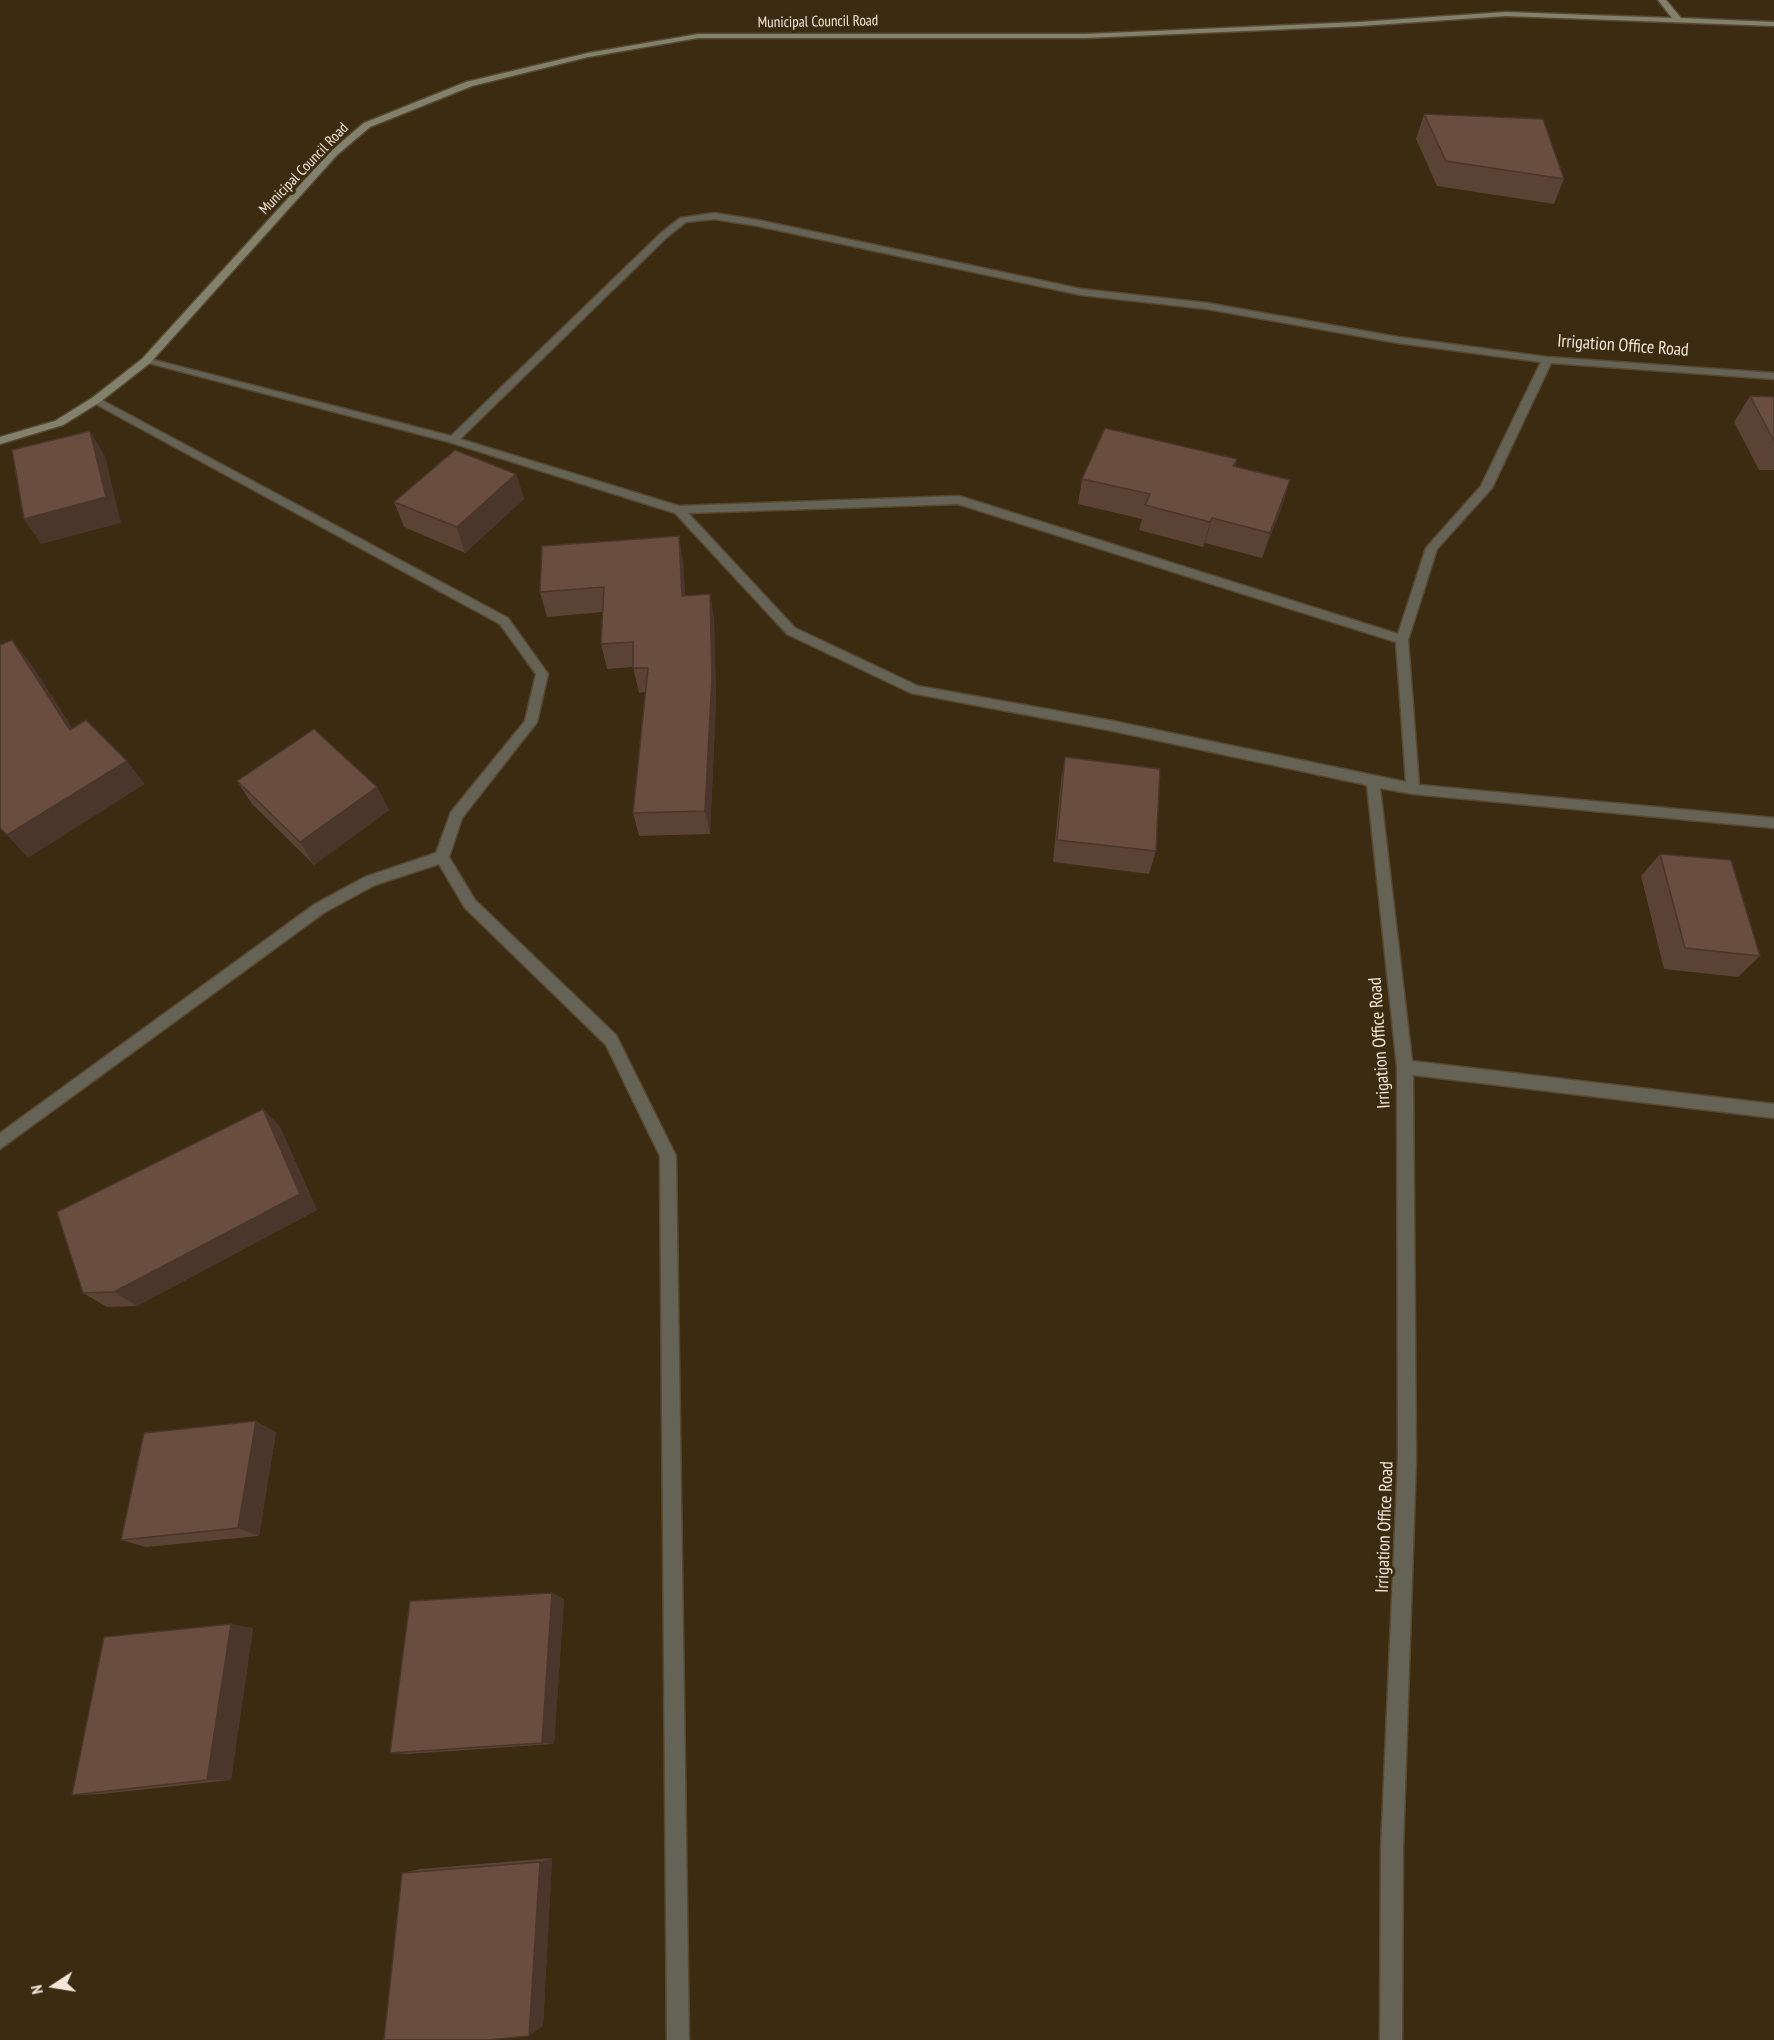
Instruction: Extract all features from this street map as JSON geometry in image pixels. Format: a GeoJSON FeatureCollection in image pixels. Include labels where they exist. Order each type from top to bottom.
{"type":"FeatureCollection","features":[{"type":"Feature","properties":{"kind":"street"},"geometry":{"type":"LineString","coordinates":[[1662,0],[1679,21]]}},
{"type":"Feature","properties":{"kind":"street","name":"Municipal Council Road"},"geometry":{"type":"LineString","coordinates":[[0,441],[59,423],[96,400],[146,362],[334,153],[366,124],[469,84],[588,55],[698,36],[1086,36],[1359,24],[1506,14],[1774,24]]}},
{"type":"Feature","properties":{"kind":"street"},"geometry":{"type":"LineString","coordinates":[[453,440],[664,235],[683,220],[714,216],[758,223],[1081,292],[1208,306],[1398,340],[1547,360]]}},
{"type":"Feature","properties":{"kind":"street","name":"Irrigation Office Road"},"geometry":{"type":"LineString","coordinates":[[1413,789],[1402,640],[1432,548],[1486,488],[1547,360],[1774,376]]}},
{"type":"Feature","properties":{"kind":"street"},"geometry":{"type":"LineString","coordinates":[[146,362],[453,440],[679,510],[959,500],[1402,640]]}},
{"type":"Feature","properties":{"kind":"street"},"geometry":{"type":"LineString","coordinates":[[96,400],[504,621],[542,674],[531,722],[456,816],[442,857],[470,904],[611,1040],[668,1156],[678,2040]]}},
{"type":"Feature","properties":{"kind":"street"},"geometry":{"type":"LineString","coordinates":[[679,510],[791,631],[915,690],[1113,726],[1413,789],[1774,823]]}},
{"type":"Feature","properties":{"kind":"street","name":"Irrigation Office Road"},"geometry":{"type":"LineString","coordinates":[[1373,781],[1405,1066],[1407,1459],[1392,1849],[1391,2040]]}},
{"type":"Feature","properties":{"kind":"street"},"geometry":{"type":"LineString","coordinates":[[0,1142],[320,908],[370,881],[442,857]]}},
{"type":"Feature","properties":{"kind":"street"},"geometry":{"type":"LineString","coordinates":[[1405,1066],[1774,1112]]}},
{"type":"Feature","properties":{"kind":"building"},"geometry":{"type":"Polygon","coordinates":[[[1424,114],[1543,119],[1564,179],[1446,161],[1424,114]]]}},
{"type":"Feature","properties":{"kind":"building"},"geometry":{"type":"Polygon","coordinates":[[[1750,396],[1774,397],[1774,441],[1750,396]]]}},
{"type":"Feature","properties":{"kind":"building"},"geometry":{"type":"Polygon","coordinates":[[[1105,428],[1237,459],[1233,466],[1290,480],[1270,533],[1212,518],[1210,522],[1145,505],[1150,494],[1082,479],[1105,428]]]}},
{"type":"Feature","properties":{"kind":"building"},"geometry":{"type":"Polygon","coordinates":[[[90,431],[106,497],[24,519],[12,450],[90,431]]]}},
{"type":"Feature","properties":{"kind":"building"},"geometry":{"type":"Polygon","coordinates":[[[455,450],[516,474],[457,527],[394,502],[455,450]]]}},
{"type":"Feature","properties":{"kind":"building"},"geometry":{"type":"Polygon","coordinates":[[[679,536],[682,596],[710,594],[712,677],[705,811],[633,813],[648,668],[633,668],[633,642],[601,644],[604,587],[540,592],[542,546],[679,536]]]}},
{"type":"Feature","properties":{"kind":"building"},"geometry":{"type":"Polygon","coordinates":[[[12,640],[70,730],[86,720],[127,761],[7,835],[0,828],[0,645],[12,640]]]}},
{"type":"Feature","properties":{"kind":"building"},"geometry":{"type":"Polygon","coordinates":[[[314,729],[377,787],[300,842],[237,781],[314,729]]]}},
{"type":"Feature","properties":{"kind":"building"},"geometry":{"type":"Polygon","coordinates":[[[1065,757],[1160,769],[1156,851],[1057,840],[1065,757]]]}},
{"type":"Feature","properties":{"kind":"building"},"geometry":{"type":"Polygon","coordinates":[[[1660,854],[1731,860],[1760,956],[1685,948],[1660,854]]]}},
{"type":"Feature","properties":{"kind":"building"},"geometry":{"type":"Polygon","coordinates":[[[263,1109],[300,1194],[114,1292],[83,1293],[57,1212],[263,1109]]]}},
{"type":"Feature","properties":{"kind":"building"},"geometry":{"type":"Polygon","coordinates":[[[256,1421],[238,1528],[121,1540],[144,1433],[256,1421]]]}},
{"type":"Feature","properties":{"kind":"building"},"geometry":{"type":"Polygon","coordinates":[[[552,1593],[542,1743],[390,1753],[410,1601],[552,1593]]]}},
{"type":"Feature","properties":{"kind":"building"},"geometry":{"type":"Polygon","coordinates":[[[231,1624],[207,1780],[72,1795],[104,1637],[231,1624]]]}},
{"type":"Feature","properties":{"kind":"building"},"geometry":{"type":"Polygon","coordinates":[[[540,1862],[529,2036],[488,2040],[384,2040],[402,1873],[540,1862]]]}}]}
